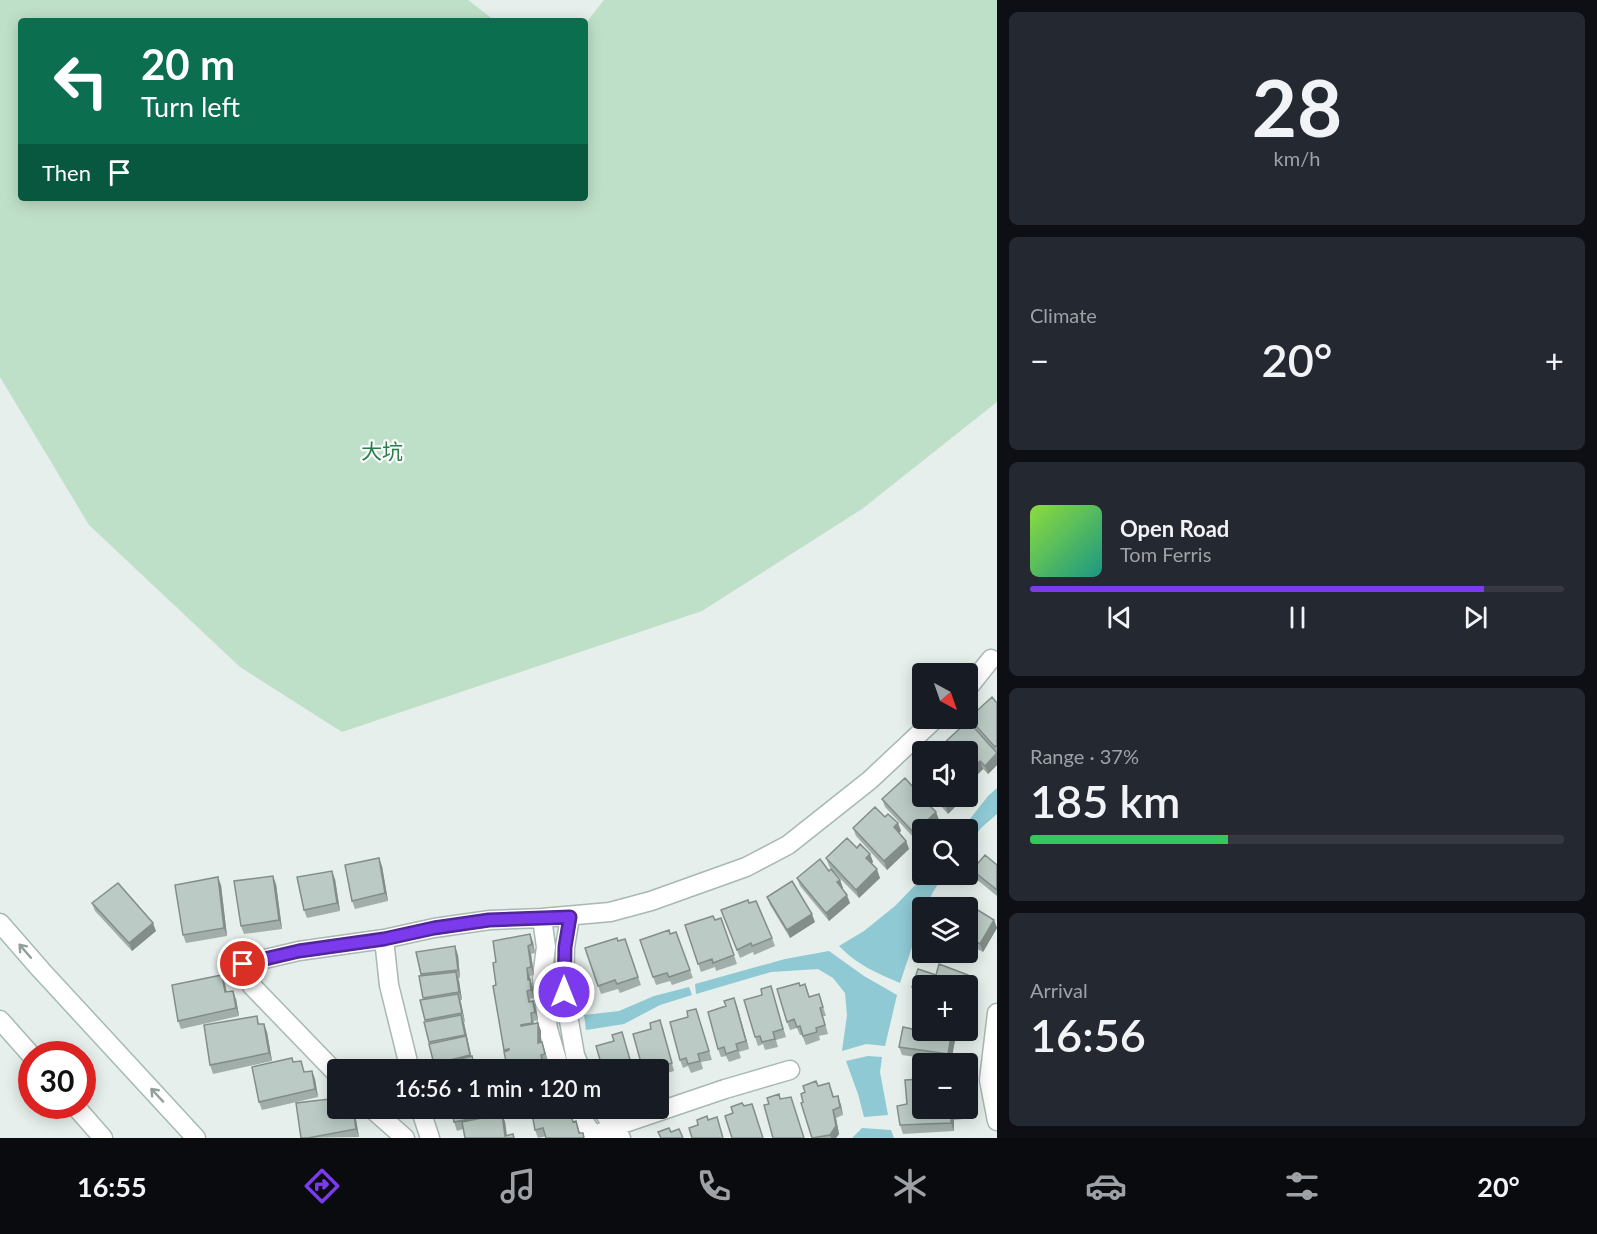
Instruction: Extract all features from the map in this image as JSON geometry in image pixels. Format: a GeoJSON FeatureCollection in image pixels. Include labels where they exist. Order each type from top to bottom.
{"type":"FeatureCollection","features":[{"type":"Feature","properties":{"kind":"street"},"geometry":{"type":"LineString","coordinates":[[978,675],[991,659]]}},
{"type":"Feature","properties":{"kind":"street"},"geometry":{"type":"LineString","coordinates":[[327,1064],[252,986],[243,964],[299,951],[384,939],[434,928],[489,920],[570,917],[610,912],[651,901],[746,867],[788,845],[870,780],[924,729]]}},
{"type":"Feature","properties":{"kind":"street"},"geometry":{"type":"LineString","coordinates":[[570,917],[565,947],[564,992],[577,1059]]}},
{"type":"Feature","properties":{"kind":"street"},"geometry":{"type":"LineString","coordinates":[[542,918],[546,947],[543,978],[549,1029],[557,1059]]}},
{"type":"Feature","properties":{"kind":"street"},"geometry":{"type":"LineString","coordinates":[[0,923],[196,1138]]}},
{"type":"Feature","properties":{"kind":"street"},"geometry":{"type":"LineString","coordinates":[[384,939],[389,985],[407,1059]]}},
{"type":"Feature","properties":{"kind":"street"},"geometry":{"type":"LineString","coordinates":[[997,1013],[989,1080],[997,1121]]}},
{"type":"Feature","properties":{"kind":"street"},"geometry":{"type":"LineString","coordinates":[[0,1020],[19,1041]]}},
{"type":"Feature","properties":{"kind":"street"},"geometry":{"type":"LineString","coordinates":[[583,1119],[595,1137],[617,1132],[724,1089],[790,1070]]}},
{"type":"Feature","properties":{"kind":"street"},"geometry":{"type":"LineString","coordinates":[[87,1119],[104,1138]]}},
{"type":"Feature","properties":{"kind":"street"},"geometry":{"type":"LineString","coordinates":[[383,1119],[405,1138]]}},
{"type":"Feature","properties":{"kind":"street"},"geometry":{"type":"LineString","coordinates":[[424,1119],[430,1138]]}},
{"type":"Feature","properties":{"kind":"street"},"geometry":{"type":"LineString","coordinates":[[608,1119],[617,1132]]}},
{"type":"Feature","properties":{"kind":"green space","name":"大坑"},"geometry":{"type":"Polygon","coordinates":[[[0,0],[468,0],[491,18],[18,18],[18,201],[588,201],[588,20],[604,0],[997,0],[997,402],[862,509],[702,611],[342,732],[240,667],[89,525],[0,377],[0,0]]]}},
{"type":"Feature","properties":{"kind":"water"},"geometry":{"type":"Polygon","coordinates":[[[997,788],[997,814],[978,832],[978,819],[970,819],[997,788]]]}},
{"type":"Feature","properties":{"kind":"water"},"geometry":{"type":"Polygon","coordinates":[[[915,885],[938,885],[931,897],[912,897],[912,947],[900,983],[860,964],[839,946],[864,931],[895,906],[915,885]]]}},
{"type":"Feature","properties":{"kind":"water"},"geometry":{"type":"Polygon","coordinates":[[[829,951],[864,976],[897,995],[885,1046],[866,1044],[842,1051],[847,1015],[845,993],[833,978],[818,969],[771,972],[696,994],[695,984],[785,959],[829,951]]]}},
{"type":"Feature","properties":{"kind":"water"},"geometry":{"type":"Polygon","coordinates":[[[689,987],[692,995],[660,1005],[624,1024],[586,1030],[584,1015],[619,1011],[654,996],[689,987]]]}},
{"type":"Feature","properties":{"kind":"water"},"geometry":{"type":"Polygon","coordinates":[[[868,1056],[882,1057],[880,1072],[888,1115],[864,1117],[846,1061],[868,1056]]]}},
{"type":"Feature","properties":{"kind":"water"},"geometry":{"type":"Polygon","coordinates":[[[862,1128],[891,1130],[894,1138],[852,1138],[862,1128]]]}},
{"type":"Feature","properties":{"kind":"building"},"geometry":{"type":"Polygon","coordinates":[[[992,697],[997,703],[997,745],[995,747],[978,728],[978,710],[992,697]]]}},
{"type":"Feature","properties":{"kind":"building"},"geometry":{"type":"Polygon","coordinates":[[[959,729],[975,729],[997,753],[985,766],[980,761],[978,763],[978,741],[946,741],[959,729]]]}},
{"type":"Feature","properties":{"kind":"building"},"geometry":{"type":"Polygon","coordinates":[[[905,778],[912,786],[912,807],[931,807],[936,812],[929,819],[912,819],[912,831],[882,799],[905,778]]]}},
{"type":"Feature","properties":{"kind":"building"},"geometry":{"type":"Polygon","coordinates":[[[875,807],[885,817],[888,814],[898,823],[894,827],[906,841],[884,861],[853,828],[875,807]]]}},
{"type":"Feature","properties":{"kind":"building"},"geometry":{"type":"Polygon","coordinates":[[[847,838],[857,848],[860,844],[870,854],[866,858],[877,869],[856,890],[826,858],[847,838]]]}},
{"type":"Feature","properties":{"kind":"building"},"geometry":{"type":"Polygon","coordinates":[[[985,855],[997,865],[997,890],[978,875],[978,863],[985,855]]]}},
{"type":"Feature","properties":{"kind":"building"},"geometry":{"type":"Polygon","coordinates":[[[379,858],[385,893],[352,901],[345,865],[379,858]]]}},
{"type":"Feature","properties":{"kind":"building"},"geometry":{"type":"Polygon","coordinates":[[[820,859],[840,880],[837,882],[847,895],[826,913],[797,878],[820,859]]]}},
{"type":"Feature","properties":{"kind":"building"},"geometry":{"type":"Polygon","coordinates":[[[332,871],[337,903],[304,910],[297,877],[332,871]]]}},
{"type":"Feature","properties":{"kind":"building"},"geometry":{"type":"Polygon","coordinates":[[[273,876],[279,920],[241,926],[234,881],[273,876]]]}},
{"type":"Feature","properties":{"kind":"building"},"geometry":{"type":"Polygon","coordinates":[[[218,877],[224,928],[183,935],[175,885],[218,877]]]}},
{"type":"Feature","properties":{"kind":"building"},"geometry":{"type":"Polygon","coordinates":[[[792,881],[812,914],[787,930],[767,897],[792,881]]]}},
{"type":"Feature","properties":{"kind":"building"},"geometry":{"type":"Polygon","coordinates":[[[118,883],[153,923],[129,943],[92,903],[118,883]]]}},
{"type":"Feature","properties":{"kind":"building"},"geometry":{"type":"Polygon","coordinates":[[[748,900],[749,903],[756,901],[772,938],[752,946],[751,943],[737,950],[721,910],[748,900]]]}},
{"type":"Feature","properties":{"kind":"building"},"geometry":{"type":"Polygon","coordinates":[[[978,910],[994,920],[980,944],[978,943],[978,910]]]}},
{"type":"Feature","properties":{"kind":"building"},"geometry":{"type":"Polygon","coordinates":[[[713,916],[715,920],[721,918],[734,955],[713,963],[712,959],[698,964],[685,925],[713,916]]]}},
{"type":"Feature","properties":{"kind":"building"},"geometry":{"type":"Polygon","coordinates":[[[669,930],[670,934],[676,932],[690,970],[669,977],[667,973],[653,977],[640,940],[669,930]]]}},
{"type":"Feature","properties":{"kind":"building"},"geometry":{"type":"Polygon","coordinates":[[[530,934],[532,944],[528,946],[531,967],[527,968],[531,990],[527,991],[529,1002],[533,1001],[535,1012],[531,1013],[532,1023],[521,1026],[538,1023],[538,1043],[542,1042],[545,1054],[541,1055],[542,1059],[506,1059],[504,1052],[509,1049],[504,1050],[493,986],[496,985],[493,963],[496,962],[493,941],[530,934]]]}},
{"type":"Feature","properties":{"kind":"building"},"geometry":{"type":"Polygon","coordinates":[[[617,938],[618,941],[625,939],[638,977],[617,984],[615,980],[598,986],[585,948],[617,938]]]}},
{"type":"Feature","properties":{"kind":"building"},"geometry":{"type":"Polygon","coordinates":[[[455,946],[458,970],[421,974],[416,952],[455,946]]]}},
{"type":"Feature","properties":{"kind":"building"},"geometry":{"type":"Polygon","coordinates":[[[939,964],[968,975],[936,975],[939,964]]]}},
{"type":"Feature","properties":{"kind":"building"},"geometry":{"type":"Polygon","coordinates":[[[918,969],[936,975],[916,975],[918,969]]]}},
{"type":"Feature","properties":{"kind":"building"},"geometry":{"type":"Polygon","coordinates":[[[456,972],[459,992],[423,998],[419,976],[456,972]]]}},
{"type":"Feature","properties":{"kind":"building"},"geometry":{"type":"Polygon","coordinates":[[[222,975],[225,992],[233,991],[236,1008],[178,1021],[172,985],[222,975]]]}},
{"type":"Feature","properties":{"kind":"building"},"geometry":{"type":"Polygon","coordinates":[[[799,983],[800,986],[805,984],[809,997],[819,994],[825,1025],[816,1028],[817,1032],[803,1036],[800,1026],[797,1027],[794,1019],[787,1022],[777,989],[799,983]]]}},
{"type":"Feature","properties":{"kind":"building"},"geometry":{"type":"Polygon","coordinates":[[[771,986],[783,1029],[773,1032],[775,1039],[762,1042],[760,1036],[755,1037],[744,1000],[762,995],[761,989],[771,986]]]}},
{"type":"Feature","properties":{"kind":"building"},"geometry":{"type":"Polygon","coordinates":[[[458,994],[462,1013],[425,1020],[420,1000],[458,994]]]}},
{"type":"Feature","properties":{"kind":"building"},"geometry":{"type":"Polygon","coordinates":[[[734,998],[746,1041],[736,1044],[738,1050],[726,1054],[724,1047],[718,1049],[708,1012],[726,1006],[724,1001],[734,998]]]}},
{"type":"Feature","properties":{"kind":"building"},"geometry":{"type":"Polygon","coordinates":[[[696,1009],[709,1051],[698,1054],[700,1061],[688,1064],[686,1058],[680,1060],[670,1022],[688,1017],[687,1011],[696,1009]]]}},
{"type":"Feature","properties":{"kind":"building"},"geometry":{"type":"Polygon","coordinates":[[[461,1015],[465,1035],[429,1042],[424,1022],[461,1015]]]}},
{"type":"Feature","properties":{"kind":"building"},"geometry":{"type":"Polygon","coordinates":[[[257,1016],[258,1024],[264,1024],[269,1053],[210,1065],[204,1025],[257,1016]]]}},
{"type":"Feature","properties":{"kind":"building"},"geometry":{"type":"Polygon","coordinates":[[[660,1020],[672,1063],[669,1064],[669,1059],[640,1059],[633,1034],[651,1029],[650,1023],[660,1020]]]}},
{"type":"Feature","properties":{"kind":"building"},"geometry":{"type":"Polygon","coordinates":[[[903,1027],[912,1029],[912,1041],[950,1041],[948,1053],[899,1047],[903,1027]]]}},
{"type":"Feature","properties":{"kind":"building"},"geometry":{"type":"Polygon","coordinates":[[[622,1032],[630,1059],[600,1059],[596,1046],[614,1041],[612,1035],[622,1032]]]}},
{"type":"Feature","properties":{"kind":"building"},"geometry":{"type":"Polygon","coordinates":[[[466,1036],[470,1055],[454,1059],[433,1059],[429,1044],[466,1036]]]}},
{"type":"Feature","properties":{"kind":"building"},"geometry":{"type":"Polygon","coordinates":[[[292,1058],[293,1062],[301,1061],[304,1072],[312,1071],[315,1089],[259,1102],[252,1067],[292,1058]]]}},
{"type":"Feature","properties":{"kind":"building"},"geometry":{"type":"Polygon","coordinates":[[[905,1080],[912,1080],[912,1119],[951,1119],[951,1123],[900,1125],[897,1106],[907,1104],[905,1080]]]}},
{"type":"Feature","properties":{"kind":"building"},"geometry":{"type":"Polygon","coordinates":[[[816,1081],[818,1086],[829,1083],[833,1097],[838,1096],[840,1107],[833,1110],[836,1126],[830,1135],[812,1138],[801,1103],[803,1102],[801,1094],[805,1092],[803,1086],[816,1081]]]}},
{"type":"Feature","properties":{"kind":"building"},"geometry":{"type":"Polygon","coordinates":[[[779,1094],[780,1099],[791,1097],[804,1138],[773,1138],[764,1105],[769,1104],[767,1098],[779,1094]]]}},
{"type":"Feature","properties":{"kind":"building"},"geometry":{"type":"Polygon","coordinates":[[[327,1099],[327,1119],[355,1119],[356,1129],[301,1138],[296,1103],[327,1099]]]}},
{"type":"Feature","properties":{"kind":"building"},"geometry":{"type":"Polygon","coordinates":[[[742,1103],[744,1106],[752,1104],[763,1138],[732,1138],[725,1116],[733,1113],[731,1107],[742,1103]]]}},
{"type":"Feature","properties":{"kind":"building"},"geometry":{"type":"Polygon","coordinates":[[[707,1116],[708,1120],[717,1117],[723,1138],[692,1138],[689,1128],[698,1125],[697,1120],[707,1116]]]}},
{"type":"Feature","properties":{"kind":"building"},"geometry":{"type":"Polygon","coordinates":[[[453,1119],[469,1119],[454,1122],[453,1119]]]}},
{"type":"Feature","properties":{"kind":"building"},"geometry":{"type":"Polygon","coordinates":[[[477,1119],[503,1119],[505,1136],[513,1134],[514,1138],[465,1138],[462,1122],[477,1119]]]}},
{"type":"Feature","properties":{"kind":"building"},"geometry":{"type":"Polygon","coordinates":[[[533,1119],[572,1119],[573,1122],[576,1121],[579,1133],[583,1133],[584,1138],[546,1138],[543,1128],[535,1130],[533,1119]]]}},
{"type":"Feature","properties":{"kind":"building"},"geometry":{"type":"Polygon","coordinates":[[[669,1128],[671,1132],[679,1129],[683,1138],[661,1138],[658,1132],[669,1128]]]}},
{"type":"Feature","properties":{"kind":"route"},"geometry":{"type":"LineString","coordinates":[[243,964],[299,951],[384,939],[434,928],[489,920],[570,917],[565,947],[564,992]]}}]}
